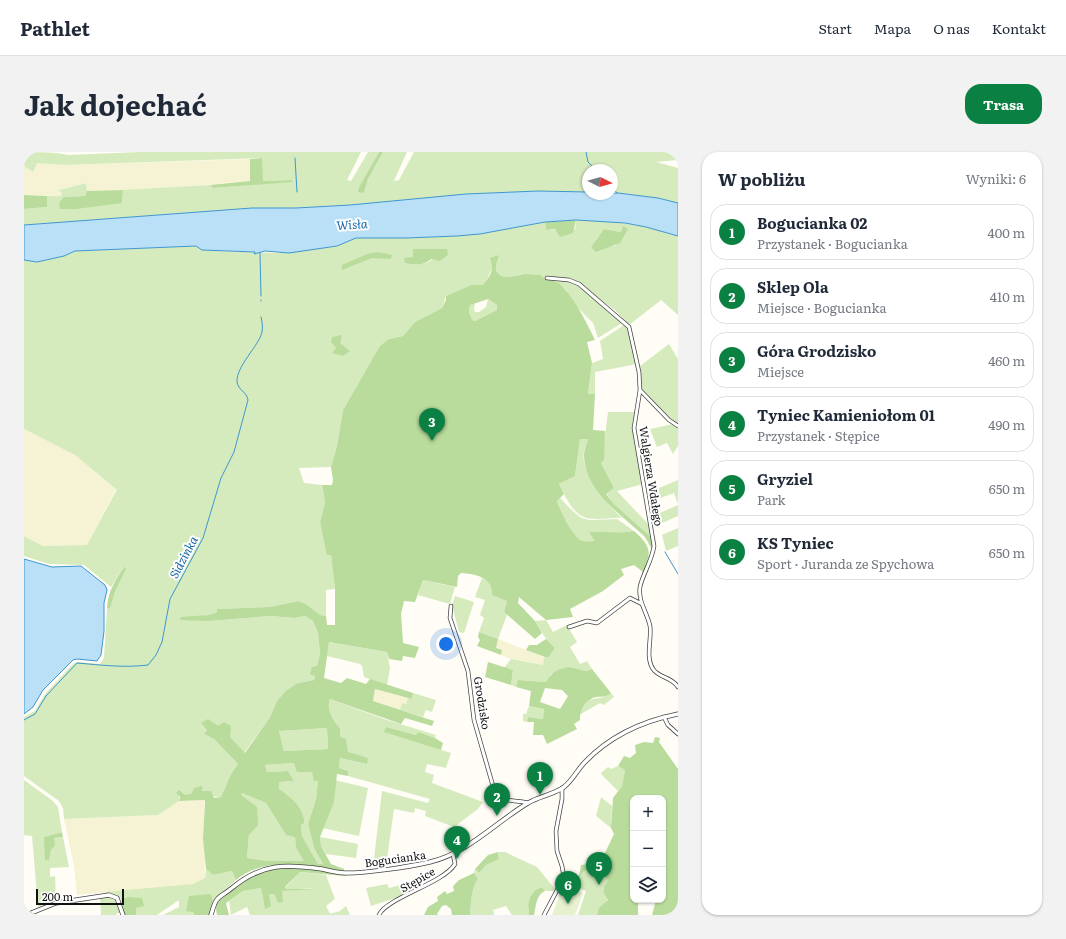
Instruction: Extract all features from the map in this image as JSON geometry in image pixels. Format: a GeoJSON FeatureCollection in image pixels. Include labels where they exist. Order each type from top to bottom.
{"type":"FeatureCollection","features":[{"type":"Feature","properties":{"kind":"street","name":"Walgierza Wdałego"},"geometry":{"type":"LineString","coordinates":[[547,278],[579,284],[626,323],[631,332],[637,361],[640,390],[634,428],[654,546],[653,555],[639,594],[650,627],[649,654],[652,666],[656,671],[672,680],[678,687]]}},
{"type":"Feature","properties":{"kind":"street"},"geometry":{"type":"LineString","coordinates":[[640,390],[669,420],[678,426]]}},
{"type":"Feature","properties":{"kind":"street"},"geometry":{"type":"LineString","coordinates":[[570,627],[587,621],[597,623],[630,598],[642,604]]}},
{"type":"Feature","properties":{"kind":"street","name":"Grodzisko"},"geometry":{"type":"LineString","coordinates":[[451,606],[450,618],[468,671],[475,725],[493,786],[497,794],[506,801],[528,802]]}},
{"type":"Feature","properties":{"kind":"street","name":"Bogucianka"},"geometry":{"type":"LineString","coordinates":[[211,915],[217,897],[232,888],[243,878],[271,867],[296,866],[353,873],[416,865],[431,862],[453,854],[528,802],[562,788],[572,780],[584,763],[604,745],[626,732],[664,717],[678,714]]}},
{"type":"Feature","properties":{"kind":"street"},"geometry":{"type":"LineString","coordinates":[[664,717],[668,725],[678,734]]}},
{"type":"Feature","properties":{"kind":"street"},"geometry":{"type":"LineString","coordinates":[[544,915],[564,877],[557,852],[556,831],[562,799],[562,788]]}},
{"type":"Feature","properties":{"kind":"street","name":"Stępice"},"geometry":{"type":"LineString","coordinates":[[379,915],[387,907],[437,879],[453,868],[455,864],[453,854]]}},
{"type":"Feature","properties":{"kind":"street"},"geometry":{"type":"LineString","coordinates":[[26,915],[50,904],[109,895],[117,898],[123,915]]}},
{"type":"Feature","properties":{"kind":"shaded area"},"geometry":{"type":"Polygon","coordinates":[[[250,159],[250,181],[148,190],[87,191],[85,183],[59,190],[62,194],[60,196],[24,195],[24,166],[33,172],[36,162],[65,165],[250,159]]]}},
{"type":"Feature","properties":{"kind":"shaded area"},"geometry":{"type":"Polygon","coordinates":[[[24,429],[75,455],[116,489],[87,545],[43,546],[24,536],[24,429]]]}},
{"type":"Feature","properties":{"kind":"shaded area"},"geometry":{"type":"Polygon","coordinates":[[[498,639],[544,657],[543,665],[511,659],[501,655],[502,650],[496,648],[498,639]]]}},
{"type":"Feature","properties":{"kind":"shaded area"},"geometry":{"type":"Polygon","coordinates":[[[375,689],[408,698],[406,704],[402,703],[400,710],[373,701],[375,689]]]}},
{"type":"Feature","properties":{"kind":"shaded area"},"geometry":{"type":"Polygon","coordinates":[[[204,800],[205,878],[200,882],[184,886],[77,895],[74,866],[64,819],[158,815],[179,801],[204,800]]]}},
{"type":"Feature","properties":{"kind":"green space"},"geometry":{"type":"Polygon","coordinates":[[[24,152],[68,155],[140,152],[361,152],[347,180],[351,181],[368,152],[379,152],[359,187],[364,193],[368,179],[383,152],[407,152],[394,181],[399,180],[414,152],[678,152],[678,160],[656,162],[678,168],[678,203],[658,198],[618,194],[618,164],[582,164],[582,192],[501,192],[350,205],[296,208],[252,208],[24,225],[24,209],[47,207],[47,196],[60,196],[62,194],[59,190],[86,183],[87,191],[85,196],[64,197],[122,203],[123,190],[210,185],[213,188],[293,181],[262,181],[262,158],[65,165],[37,163],[33,172],[24,166],[24,152]]]}},
{"type":"Feature","properties":{"kind":"green space"},"geometry":{"type":"Polygon","coordinates":[[[379,152],[383,152],[368,179],[364,193],[358,192],[359,187],[379,152]]]}},
{"type":"Feature","properties":{"kind":"green space"},"geometry":{"type":"Polygon","coordinates":[[[262,158],[263,181],[292,180],[293,182],[213,188],[210,185],[250,181],[250,159],[262,158]]]}},
{"type":"Feature","properties":{"kind":"green space"},"geometry":{"type":"Polygon","coordinates":[[[123,190],[122,203],[76,209],[60,209],[59,203],[64,197],[85,196],[87,191],[123,190]]]}},
{"type":"Feature","properties":{"kind":"green space"},"geometry":{"type":"Polygon","coordinates":[[[24,195],[47,196],[47,207],[24,209],[24,195]]]}},
{"type":"Feature","properties":{"kind":"green space"},"geometry":{"type":"Polygon","coordinates":[[[576,220],[602,221],[640,226],[678,236],[678,315],[661,300],[629,325],[616,311],[571,278],[570,281],[622,323],[598,338],[593,323],[576,306],[566,290],[556,281],[545,279],[541,275],[525,274],[509,277],[502,276],[498,274],[496,270],[498,255],[490,274],[482,285],[471,285],[446,296],[442,308],[415,322],[403,336],[389,339],[365,372],[343,410],[337,446],[331,467],[299,468],[304,483],[322,485],[325,502],[320,522],[331,555],[335,589],[326,590],[326,616],[320,615],[306,604],[298,601],[270,607],[218,609],[217,612],[209,615],[196,617],[209,621],[271,616],[294,618],[305,616],[313,621],[318,633],[320,654],[317,666],[310,675],[315,676],[314,680],[298,683],[277,701],[270,717],[244,753],[218,726],[201,723],[207,730],[204,734],[214,739],[238,764],[231,774],[221,797],[185,795],[179,791],[179,801],[158,815],[64,819],[63,808],[59,801],[24,776],[24,717],[35,711],[45,694],[74,663],[100,664],[104,658],[107,608],[110,609],[115,592],[126,569],[123,568],[111,587],[84,565],[49,564],[24,556],[24,536],[43,546],[87,545],[117,489],[75,455],[24,429],[24,260],[37,262],[64,256],[75,251],[197,246],[200,249],[217,251],[277,253],[337,246],[356,238],[457,236],[480,234],[545,222],[546,230],[575,229],[576,220]],[[604,229],[591,247],[615,246],[621,232],[604,229]],[[447,249],[428,250],[414,265],[427,263],[447,249]]]}},
{"type":"Feature","properties":{"kind":"green space"},"geometry":{"type":"Polygon","coordinates":[[[576,220],[573,233],[560,237],[555,229],[546,230],[545,222],[576,220]]]}},
{"type":"Feature","properties":{"kind":"green space"},"geometry":{"type":"Polygon","coordinates":[[[623,226],[628,229],[620,243],[596,252],[591,247],[604,229],[621,232],[623,226]]]}},
{"type":"Feature","properties":{"kind":"green space"},"geometry":{"type":"Polygon","coordinates":[[[413,249],[447,249],[448,255],[440,261],[431,259],[425,263],[419,264],[405,263],[404,258],[413,257],[413,249]]]}},
{"type":"Feature","properties":{"kind":"green space"},"geometry":{"type":"Polygon","coordinates":[[[378,252],[392,255],[391,259],[372,258],[342,270],[342,265],[367,254],[378,252]]]}},
{"type":"Feature","properties":{"kind":"green space"},"geometry":{"type":"Polygon","coordinates":[[[499,255],[496,270],[498,274],[502,276],[509,277],[525,274],[541,275],[545,279],[557,282],[568,293],[579,309],[595,340],[587,342],[592,363],[588,394],[595,394],[593,430],[605,431],[604,460],[601,463],[614,488],[606,494],[614,504],[651,537],[653,550],[643,535],[614,510],[597,490],[590,479],[586,467],[584,450],[588,439],[580,439],[575,476],[559,484],[564,494],[557,501],[564,517],[575,535],[583,541],[595,541],[589,532],[634,531],[647,545],[649,554],[643,572],[634,565],[621,569],[624,575],[603,591],[570,609],[573,617],[546,620],[519,597],[518,603],[535,621],[542,633],[535,639],[504,612],[507,601],[492,595],[490,584],[486,580],[472,574],[461,573],[458,576],[457,587],[423,580],[415,602],[404,601],[401,614],[403,643],[419,647],[415,658],[403,656],[402,661],[389,659],[387,652],[329,642],[324,678],[341,683],[347,678],[366,684],[370,679],[413,693],[412,699],[375,689],[373,701],[434,721],[432,726],[405,718],[401,724],[330,699],[329,707],[331,715],[340,728],[340,737],[346,739],[348,752],[368,758],[367,764],[340,758],[339,768],[348,771],[348,776],[337,774],[334,802],[320,837],[321,846],[331,864],[344,869],[344,871],[302,866],[274,865],[261,867],[248,872],[236,880],[232,871],[213,875],[206,869],[203,839],[205,801],[179,801],[180,797],[176,793],[179,790],[185,795],[191,794],[194,788],[202,786],[202,791],[211,791],[214,798],[221,797],[231,774],[238,764],[214,739],[204,734],[207,730],[201,723],[208,719],[218,726],[224,722],[231,726],[230,737],[245,753],[270,717],[277,701],[286,691],[298,683],[314,680],[315,676],[310,675],[312,667],[317,666],[320,654],[318,633],[313,621],[305,616],[294,618],[271,616],[209,621],[180,620],[181,617],[209,615],[217,612],[217,609],[270,607],[298,601],[306,604],[320,615],[326,616],[327,625],[335,625],[335,589],[331,555],[327,555],[320,522],[325,502],[322,485],[332,485],[333,480],[331,467],[337,446],[343,410],[380,346],[389,339],[403,336],[415,322],[442,308],[446,300],[446,296],[471,285],[482,285],[492,270],[490,258],[499,255]],[[488,299],[470,305],[469,312],[472,320],[475,321],[497,310],[497,305],[488,299]],[[327,728],[279,731],[284,751],[328,749],[327,728]],[[294,763],[265,765],[267,772],[288,771],[294,781],[279,782],[279,789],[296,803],[302,813],[304,823],[301,825],[302,836],[318,864],[323,864],[314,848],[308,824],[316,799],[318,781],[314,781],[312,772],[297,772],[294,763]],[[242,793],[241,795],[257,807],[258,825],[249,835],[247,858],[267,861],[304,861],[296,848],[295,837],[286,835],[266,803],[242,793]]]}},
{"type":"Feature","properties":{"kind":"green space"},"geometry":{"type":"Polygon","coordinates":[[[488,299],[497,305],[497,310],[475,321],[472,320],[469,312],[470,305],[475,303],[475,312],[479,312],[486,307],[488,299]]]}},
{"type":"Feature","properties":{"kind":"green space"},"geometry":{"type":"Polygon","coordinates":[[[624,325],[628,329],[637,364],[595,372],[595,394],[588,395],[592,363],[603,359],[600,341],[624,325]]]}},
{"type":"Feature","properties":{"kind":"green space"},"geometry":{"type":"Polygon","coordinates":[[[342,335],[340,343],[350,351],[343,356],[332,353],[336,348],[331,342],[332,337],[342,335]]]}},
{"type":"Feature","properties":{"kind":"green space"},"geometry":{"type":"Polygon","coordinates":[[[669,344],[678,359],[678,425],[649,398],[642,389],[640,366],[669,344]]]}},
{"type":"Feature","properties":{"kind":"green space"},"geometry":{"type":"Polygon","coordinates":[[[608,412],[635,412],[633,433],[643,484],[617,491],[649,525],[651,537],[614,504],[606,493],[614,488],[601,463],[604,460],[604,444],[608,412]]]}},
{"type":"Feature","properties":{"kind":"green space"},"geometry":{"type":"Polygon","coordinates":[[[673,424],[678,427],[678,446],[673,454],[667,443],[657,447],[650,429],[673,424]]]}},
{"type":"Feature","properties":{"kind":"green space"},"geometry":{"type":"Polygon","coordinates":[[[580,439],[588,439],[584,451],[584,460],[590,478],[609,505],[622,518],[596,519],[582,516],[574,509],[564,494],[559,484],[575,476],[580,439]]]}},
{"type":"Feature","properties":{"kind":"green space"},"geometry":{"type":"Polygon","coordinates":[[[678,480],[678,504],[674,493],[655,500],[659,488],[678,480]]]}},
{"type":"Feature","properties":{"kind":"green space"},"geometry":{"type":"Polygon","coordinates":[[[560,498],[580,517],[590,520],[617,519],[634,531],[590,532],[596,541],[583,541],[575,535],[567,524],[557,501],[560,498]]]}},
{"type":"Feature","properties":{"kind":"green space"},"geometry":{"type":"Polygon","coordinates":[[[678,505],[678,516],[653,527],[651,517],[678,505]]]}},
{"type":"Feature","properties":{"kind":"green space"},"geometry":{"type":"Polygon","coordinates":[[[678,528],[678,546],[666,551],[662,535],[678,528]]]}},
{"type":"Feature","properties":{"kind":"green space"},"geometry":{"type":"Polygon","coordinates":[[[124,567],[126,569],[115,592],[110,609],[107,608],[110,591],[124,567]]]}},
{"type":"Feature","properties":{"kind":"green space"},"geometry":{"type":"Polygon","coordinates":[[[482,578],[488,581],[492,590],[507,601],[504,612],[507,615],[498,639],[479,632],[484,618],[480,615],[485,600],[475,597],[482,578]]]}},
{"type":"Feature","properties":{"kind":"green space"},"geometry":{"type":"Polygon","coordinates":[[[423,580],[455,587],[450,604],[418,595],[423,580]]]}},
{"type":"Feature","properties":{"kind":"green space"},"geometry":{"type":"Polygon","coordinates":[[[455,596],[474,602],[464,633],[459,632],[452,605],[455,596]]]}},
{"type":"Feature","properties":{"kind":"green space"},"geometry":{"type":"Polygon","coordinates":[[[546,620],[553,632],[567,625],[577,642],[570,647],[580,664],[587,661],[592,669],[586,671],[570,667],[551,674],[547,682],[519,680],[516,687],[511,685],[513,670],[504,668],[511,659],[543,665],[544,657],[548,658],[555,648],[546,639],[535,621],[546,620]]]}},
{"type":"Feature","properties":{"kind":"green space"},"geometry":{"type":"Polygon","coordinates":[[[479,632],[498,639],[496,648],[502,650],[501,655],[477,646],[480,640],[478,637],[479,632]]]}},
{"type":"Feature","properties":{"kind":"green space"},"geometry":{"type":"Polygon","coordinates":[[[546,639],[555,648],[548,658],[526,650],[529,645],[537,645],[546,639]]]}},
{"type":"Feature","properties":{"kind":"green space"},"geometry":{"type":"Polygon","coordinates":[[[329,642],[387,652],[390,668],[387,686],[364,677],[362,666],[360,664],[327,656],[329,642]]]}},
{"type":"Feature","properties":{"kind":"green space"},"geometry":{"type":"Polygon","coordinates":[[[488,662],[513,670],[511,685],[485,677],[488,662]]]}},
{"type":"Feature","properties":{"kind":"green space"},"geometry":{"type":"Polygon","coordinates":[[[570,667],[586,671],[592,669],[611,693],[609,695],[592,698],[589,700],[582,709],[580,720],[574,724],[577,729],[547,744],[543,735],[533,735],[534,722],[527,722],[528,717],[543,719],[544,709],[529,706],[531,691],[516,687],[518,680],[546,682],[553,673],[570,667]],[[545,688],[540,702],[560,709],[568,696],[562,690],[545,688]]]}},
{"type":"Feature","properties":{"kind":"green space"},"geometry":{"type":"Polygon","coordinates":[[[413,693],[436,700],[432,712],[426,710],[423,717],[400,710],[402,703],[406,704],[408,698],[412,699],[413,693]]]}},
{"type":"Feature","properties":{"kind":"green space"},"geometry":{"type":"Polygon","coordinates":[[[611,693],[614,697],[604,705],[600,703],[579,715],[583,707],[590,700],[601,698],[611,693]]]}},
{"type":"Feature","properties":{"kind":"green space"},"geometry":{"type":"Polygon","coordinates":[[[330,699],[384,719],[436,735],[435,738],[418,732],[416,735],[386,727],[385,732],[451,753],[446,768],[427,764],[425,772],[434,775],[432,783],[483,802],[478,809],[454,827],[425,816],[426,811],[415,808],[414,813],[394,809],[386,866],[373,867],[382,791],[428,803],[430,799],[348,776],[348,771],[339,768],[340,758],[366,764],[368,758],[347,753],[346,740],[340,738],[340,728],[335,722],[330,711],[330,699]]]}},
{"type":"Feature","properties":{"kind":"green space"},"geometry":{"type":"Polygon","coordinates":[[[529,706],[544,709],[543,719],[528,717],[527,722],[523,721],[523,714],[526,714],[529,706]]]}},
{"type":"Feature","properties":{"kind":"green space"},"geometry":{"type":"Polygon","coordinates":[[[386,727],[416,735],[418,732],[435,738],[443,743],[441,750],[384,732],[386,727]]]}},
{"type":"Feature","properties":{"kind":"green space"},"geometry":{"type":"Polygon","coordinates":[[[327,728],[328,749],[284,751],[279,731],[327,728]]]}},
{"type":"Feature","properties":{"kind":"green space"},"geometry":{"type":"Polygon","coordinates":[[[655,737],[660,738],[659,742],[678,769],[678,915],[652,915],[655,903],[666,903],[666,795],[630,795],[630,903],[638,903],[638,915],[597,915],[599,908],[608,900],[604,893],[604,887],[608,880],[602,875],[605,867],[597,866],[590,871],[585,870],[579,876],[581,865],[585,865],[598,856],[603,857],[614,834],[611,828],[613,798],[622,786],[625,770],[618,766],[624,756],[630,758],[636,753],[635,745],[644,742],[653,743],[655,737]]]}},
{"type":"Feature","properties":{"kind":"green space"},"geometry":{"type":"Polygon","coordinates":[[[295,763],[312,772],[318,781],[316,799],[308,824],[314,848],[323,864],[318,864],[302,836],[301,825],[289,796],[279,789],[278,782],[294,781],[288,771],[267,772],[265,765],[295,763]]]}},
{"type":"Feature","properties":{"kind":"green space"},"geometry":{"type":"Polygon","coordinates":[[[618,766],[625,770],[622,786],[618,791],[601,773],[608,767],[611,769],[618,766]]]}},
{"type":"Feature","properties":{"kind":"green space"},"geometry":{"type":"Polygon","coordinates":[[[24,780],[53,801],[58,807],[62,832],[44,837],[49,859],[51,850],[55,846],[53,838],[63,837],[69,867],[50,868],[50,877],[55,876],[56,901],[38,907],[32,836],[24,835],[24,780]]]}},
{"type":"Feature","properties":{"kind":"green space"},"geometry":{"type":"Polygon","coordinates":[[[335,780],[368,788],[359,836],[322,828],[334,802],[335,780]]]}},
{"type":"Feature","properties":{"kind":"green space"},"geometry":{"type":"Polygon","coordinates":[[[242,793],[266,803],[286,835],[295,836],[296,848],[305,861],[267,861],[247,858],[249,835],[240,795],[242,793]]]}},
{"type":"Feature","properties":{"kind":"green space"},"geometry":{"type":"Polygon","coordinates":[[[601,797],[612,806],[611,828],[596,816],[601,797]]]}},
{"type":"Feature","properties":{"kind":"green space"},"geometry":{"type":"Polygon","coordinates":[[[62,832],[63,837],[54,838],[55,846],[51,850],[49,860],[45,860],[44,837],[62,832]]]}},
{"type":"Feature","properties":{"kind":"green space"},"geometry":{"type":"Polygon","coordinates":[[[320,837],[358,844],[356,858],[326,854],[321,846],[320,837]]]}},
{"type":"Feature","properties":{"kind":"green space"},"geometry":{"type":"Polygon","coordinates":[[[498,852],[505,852],[537,867],[555,889],[554,891],[545,891],[542,887],[528,908],[529,915],[512,915],[506,906],[493,910],[494,915],[470,915],[473,891],[478,879],[474,873],[475,869],[479,873],[486,865],[499,859],[498,852]]]}},
{"type":"Feature","properties":{"kind":"green space"},"geometry":{"type":"Polygon","coordinates":[[[498,852],[499,859],[486,865],[479,873],[475,869],[488,855],[498,852]]]}},
{"type":"Feature","properties":{"kind":"green space"},"geometry":{"type":"Polygon","coordinates":[[[593,860],[615,863],[604,915],[578,915],[586,891],[565,883],[565,879],[576,878],[581,873],[582,865],[593,860]]]}},
{"type":"Feature","properties":{"kind":"green space"},"geometry":{"type":"Polygon","coordinates":[[[297,867],[346,875],[300,872],[285,887],[286,889],[315,889],[282,891],[283,902],[278,903],[274,894],[269,894],[271,906],[265,909],[261,888],[243,891],[226,903],[229,915],[217,915],[216,906],[219,900],[245,878],[263,870],[297,867]]]}},
{"type":"Feature","properties":{"kind":"green space"},"geometry":{"type":"Polygon","coordinates":[[[206,869],[213,875],[232,871],[236,880],[213,901],[211,894],[193,912],[194,915],[163,915],[179,907],[179,900],[157,915],[136,915],[136,908],[128,897],[121,899],[113,894],[105,892],[193,884],[205,878],[206,869]]]}},
{"type":"Feature","properties":{"kind":"green space"},"geometry":{"type":"Polygon","coordinates":[[[300,872],[326,875],[335,899],[326,906],[330,914],[340,911],[346,906],[350,915],[250,915],[247,907],[231,915],[229,901],[243,891],[261,888],[265,908],[269,894],[274,894],[278,903],[282,891],[315,888],[286,890],[285,888],[300,872]]]}},
{"type":"Feature","properties":{"kind":"green space"},"geometry":{"type":"Polygon","coordinates":[[[474,873],[478,879],[473,891],[470,915],[452,915],[451,909],[446,905],[442,906],[437,914],[438,915],[424,915],[428,907],[438,901],[437,897],[445,891],[447,894],[454,891],[453,886],[459,880],[474,873]]]}},
{"type":"Feature","properties":{"kind":"green space"},"geometry":{"type":"Polygon","coordinates":[[[387,884],[389,888],[400,885],[404,895],[371,906],[366,888],[387,884]]]}},
{"type":"Feature","properties":{"kind":"green space"},"geometry":{"type":"Polygon","coordinates":[[[563,886],[583,893],[575,915],[552,915],[563,886]]]}},
{"type":"Feature","properties":{"kind":"green space"},"geometry":{"type":"Polygon","coordinates":[[[542,887],[545,891],[538,898],[534,915],[529,915],[528,906],[530,898],[534,892],[542,887]]]}},
{"type":"Feature","properties":{"kind":"green space"},"geometry":{"type":"Polygon","coordinates":[[[211,894],[213,901],[209,915],[194,915],[193,912],[186,911],[189,896],[211,894]]]}},
{"type":"Feature","properties":{"kind":"green space"},"geometry":{"type":"Polygon","coordinates":[[[109,897],[117,902],[120,913],[117,913],[116,915],[101,915],[100,898],[109,897]]]}},
{"type":"Feature","properties":{"kind":"green space"},"geometry":{"type":"Polygon","coordinates":[[[128,897],[142,898],[144,906],[136,908],[136,915],[124,915],[121,899],[128,897]]]}},
{"type":"Feature","properties":{"kind":"water","name":"Wisła"},"geometry":{"type":"Polygon","coordinates":[[[538,191],[582,192],[582,200],[618,200],[618,193],[658,198],[678,203],[678,236],[625,223],[576,220],[545,222],[480,234],[457,236],[356,238],[337,246],[289,253],[265,251],[254,254],[255,252],[202,250],[196,246],[75,251],[64,256],[37,262],[24,260],[24,225],[252,208],[296,208],[350,205],[466,194],[538,191]]]}},
{"type":"Feature","properties":{"kind":"water"},"geometry":{"type":"Polygon","coordinates":[[[24,559],[52,567],[81,566],[105,585],[107,590],[104,603],[104,631],[101,655],[97,661],[73,660],[43,690],[33,707],[24,714],[24,559]]]}},
{"type":"Feature","properties":{"kind":"waterway"},"geometry":{"type":"LineString","coordinates":[[586,152],[588,162],[590,164]]}},
{"type":"Feature","properties":{"kind":"waterway"},"geometry":{"type":"LineString","coordinates":[[295,158],[297,192]]}},
{"type":"Feature","properties":{"kind":"waterway","name":"Sidzinka"},"geometry":{"type":"LineString","coordinates":[[260,253],[261,296]]}},
{"type":"Feature","properties":{"kind":"waterway","name":"Sidzinka"},"geometry":{"type":"LineString","coordinates":[[24,720],[35,714],[46,696],[77,663],[139,666],[148,665],[156,655],[162,642],[170,599],[203,538],[221,478],[234,452],[248,400],[238,385],[238,376],[240,369],[260,338],[262,332],[261,317]]}},
{"type":"Feature","properties":{"kind":"waterway"},"geometry":{"type":"LineString","coordinates":[[665,552],[678,574]]}},
{"type":"Feature","properties":{"kind":"place","name":"Góra Grodzisko"},"geometry":{"type":"Point","coordinates":[432,441]}},
{"type":"Feature","properties":{"kind":"place","name":"Bogucianka 02"},"geometry":{"type":"Point","coordinates":[540,795]}},
{"type":"Feature","properties":{"kind":"place","name":"Sklep Ola"},"geometry":{"type":"Point","coordinates":[497,816]}},
{"type":"Feature","properties":{"kind":"place","name":"Tyniec Kamieniołom 01"},"geometry":{"type":"Point","coordinates":[457,859]}},
{"type":"Feature","properties":{"kind":"place","name":"Gryziel"},"geometry":{"type":"Point","coordinates":[599,885]}},
{"type":"Feature","properties":{"kind":"place","name":"KS Tyniec"},"geometry":{"type":"Point","coordinates":[568,904]}}]}
